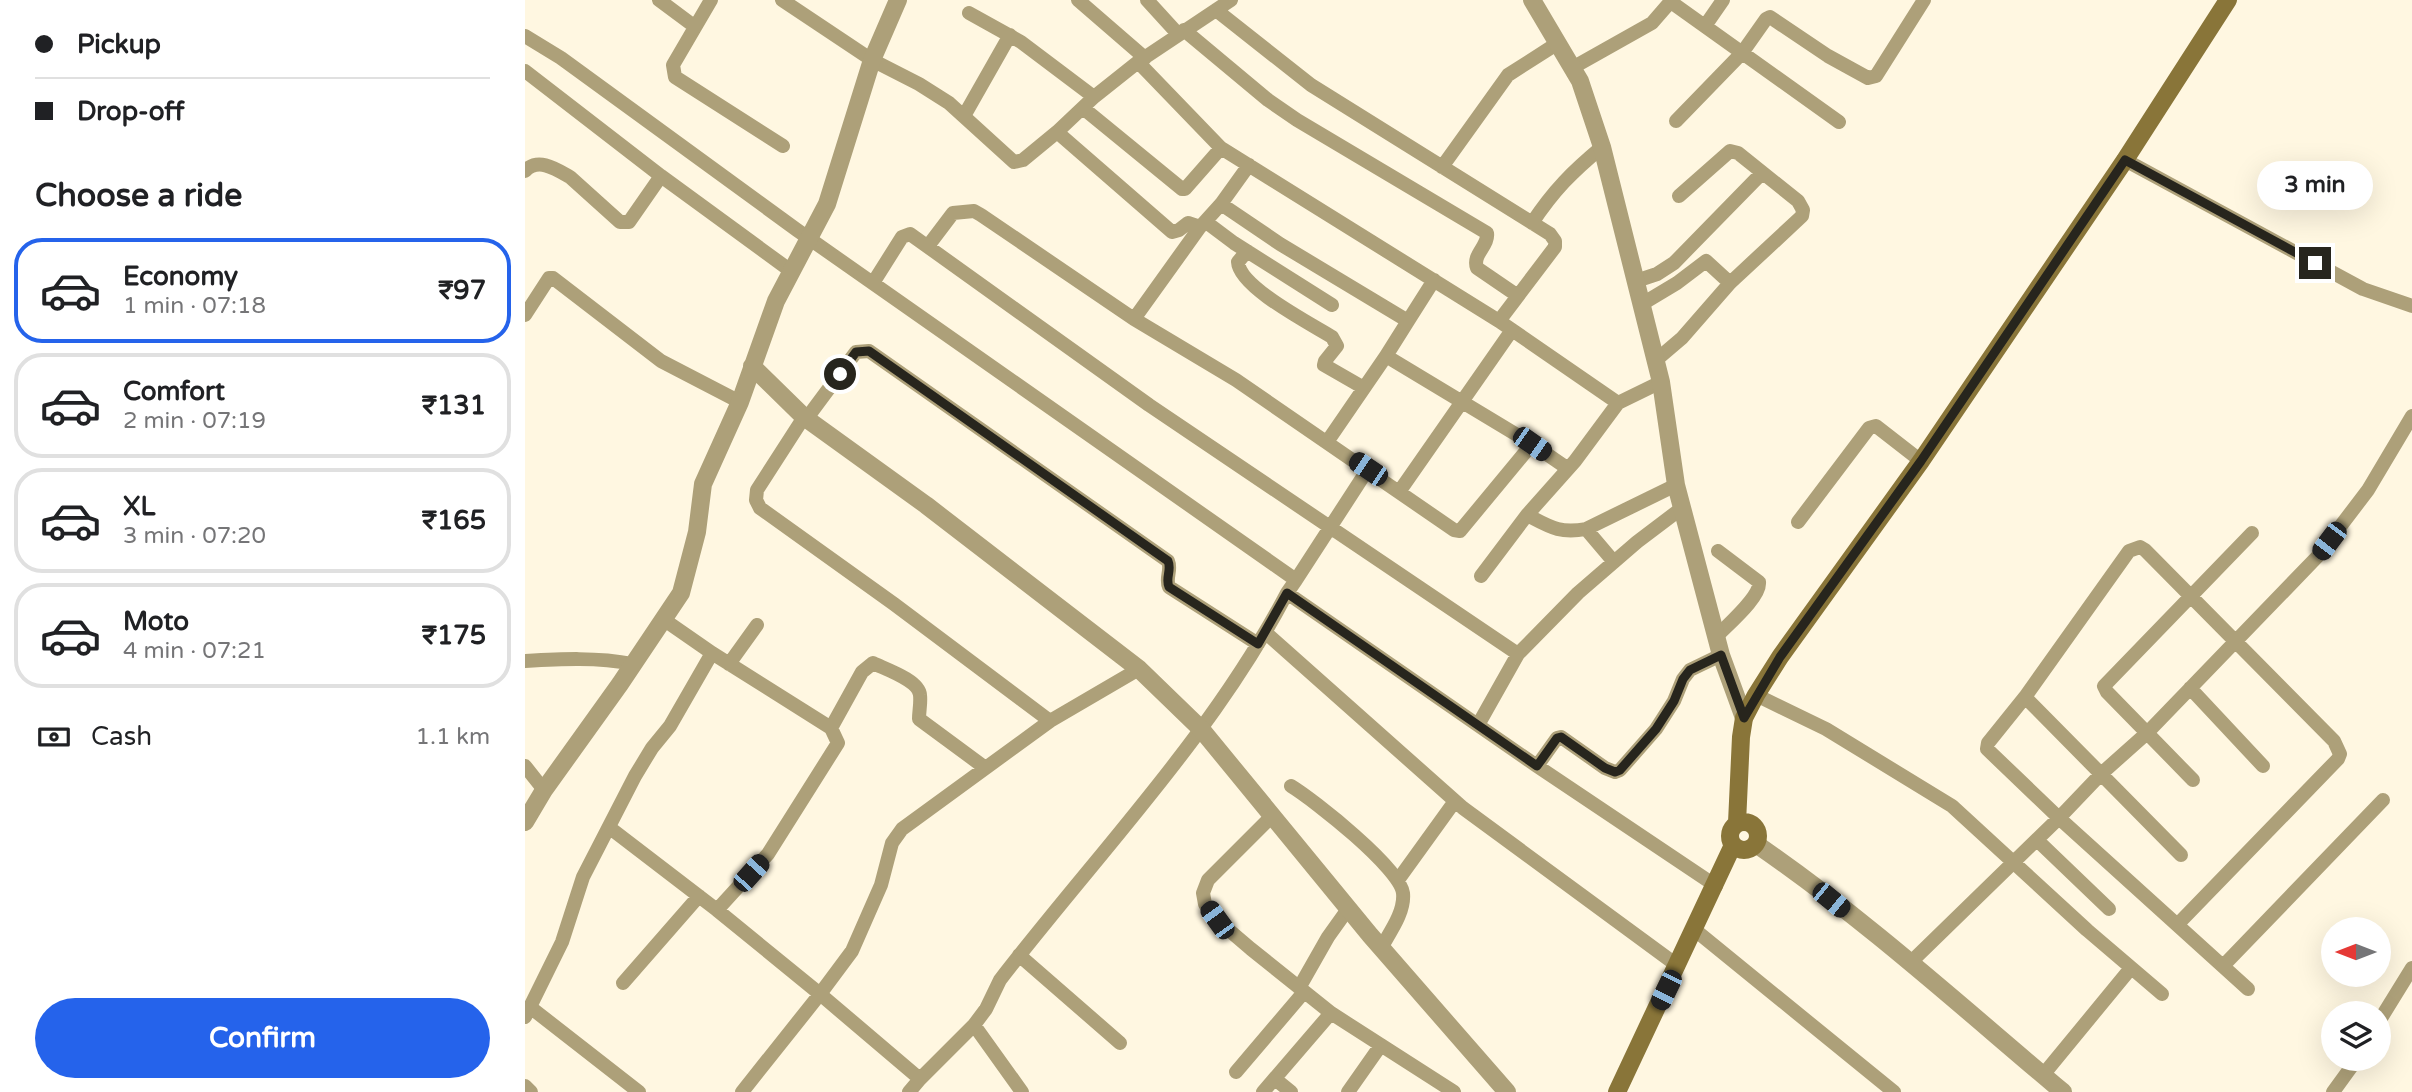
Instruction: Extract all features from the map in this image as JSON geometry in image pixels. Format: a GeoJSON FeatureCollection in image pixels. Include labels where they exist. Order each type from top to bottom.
{"type":"FeatureCollection","features":[{"type":"Feature","properties":{"kind":"main road"},"geometry":{"type":"LineString","coordinates":[[1618,1092],[1733,845],[1731,831],[1737,823],[1744,718],[1756,695],[1780,657],[1921,461],[2125,160],[2228,0]]}},
{"type":"Feature","properties":{"kind":"main road"},"geometry":{"type":"LineString","coordinates":[[1733,845],[1745,850],[1756,844],[1758,835],[1755,826],[1747,822],[1737,823]]}},
{"type":"Feature","properties":{"kind":"street"},"geometry":{"type":"LineString","coordinates":[[659,0],[694,26]]}},
{"type":"Feature","properties":{"kind":"street"},"geometry":{"type":"LineString","coordinates":[[711,0],[674,65],[675,77],[783,146]]}},
{"type":"Feature","properties":{"kind":"street"},"geometry":{"type":"LineString","coordinates":[[782,0],[872,60],[949,103],[1014,162],[1023,160],[1094,97],[1141,60],[1231,0]]}},
{"type":"Feature","properties":{"kind":"street"},"geometry":{"type":"LineString","coordinates":[[525,822],[544,790],[681,593],[697,532],[703,484],[740,402],[776,301],[827,204],[872,60],[898,0]]}},
{"type":"Feature","properties":{"kind":"street"},"geometry":{"type":"LineString","coordinates":[[1078,0],[1141,60],[1221,148],[1499,321],[1618,402]]}},
{"type":"Feature","properties":{"kind":"street"},"geometry":{"type":"LineString","coordinates":[[1147,0],[1181,32],[1297,120],[1487,233],[1488,239],[1475,260],[1475,265],[1518,296]]}},
{"type":"Feature","properties":{"kind":"street"},"geometry":{"type":"LineString","coordinates":[[1532,0],[1580,81],[1602,147],[1661,382],[1676,485],[1721,655],[1744,718]]}},
{"type":"Feature","properties":{"kind":"street"},"geometry":{"type":"LineString","coordinates":[[1705,26],[1723,0]]}},
{"type":"Feature","properties":{"kind":"street"},"geometry":{"type":"LineString","coordinates":[[1676,121],[1742,53],[1766,19],[1770,18],[1828,56],[1868,78],[1876,76],[1924,0]]}},
{"type":"Feature","properties":{"kind":"street"},"geometry":{"type":"LineString","coordinates":[[1572,68],[1652,23],[1671,1],[1839,122]]}},
{"type":"Feature","properties":{"kind":"street"},"geometry":{"type":"LineString","coordinates":[[1216,10],[1311,85],[1550,234],[1555,247],[1499,321]]}},
{"type":"Feature","properties":{"kind":"street"},"geometry":{"type":"LineString","coordinates":[[969,13],[1010,35],[1094,97]]}},
{"type":"Feature","properties":{"kind":"street"},"geometry":{"type":"LineString","coordinates":[[964,116],[1010,35]]}},
{"type":"Feature","properties":{"kind":"street"},"geometry":{"type":"LineString","coordinates":[[525,36],[561,58],[808,238],[1296,580]]}},
{"type":"Feature","properties":{"kind":"street"},"geometry":{"type":"LineString","coordinates":[[1442,167],[1508,75],[1558,43]]}},
{"type":"Feature","properties":{"kind":"street"},"geometry":{"type":"LineString","coordinates":[[525,70],[661,176],[792,271]]}},
{"type":"Feature","properties":{"kind":"street"},"geometry":{"type":"LineString","coordinates":[[1083,108],[1182,189],[1185,189],[1221,148]]}},
{"type":"Feature","properties":{"kind":"street"},"geometry":{"type":"LineString","coordinates":[[1057,132],[1168,230],[1179,230],[1188,223],[1203,225],[1332,304]]}},
{"type":"Feature","properties":{"kind":"street"},"geometry":{"type":"LineString","coordinates":[[1532,223],[1553,191],[1602,147]]}},
{"type":"Feature","properties":{"kind":"street"},"geometry":{"type":"LineString","coordinates":[[1655,360],[1692,329],[1730,283],[1802,216],[1803,210],[1798,201],[1738,153],[1730,151],[1679,196]]}},
{"type":"Feature","properties":{"kind":"street"},"geometry":{"type":"LineString","coordinates":[[2125,160],[2363,289],[2412,306]]}},
{"type":"Feature","properties":{"kind":"street"},"geometry":{"type":"LineString","coordinates":[[525,171],[530,165],[537,163],[561,172],[619,222],[624,223],[629,222],[661,176]]}},
{"type":"Feature","properties":{"kind":"street"},"geometry":{"type":"LineString","coordinates":[[1134,318],[1249,165]]}},
{"type":"Feature","properties":{"kind":"street"},"geometry":{"type":"LineString","coordinates":[[1636,281],[1657,274],[1674,263],[1762,173]]}},
{"type":"Feature","properties":{"kind":"street"},"geometry":{"type":"LineString","coordinates":[[1221,204],[1280,244],[1408,321]]}},
{"type":"Feature","properties":{"kind":"street"},"geometry":{"type":"LineString","coordinates":[[928,246],[949,215],[974,211],[1134,318],[1236,380],[1454,530],[1460,531],[1532,444]]}},
{"type":"Feature","properties":{"kind":"street"},"geometry":{"type":"LineString","coordinates":[[873,284],[904,234],[910,234],[1126,389],[1518,654]]}},
{"type":"Feature","properties":{"kind":"street"},"geometry":{"type":"LineString","coordinates":[[1247,251],[1238,262],[1240,273],[1260,292],[1332,337],[1337,346],[1324,365],[1364,388]]}},
{"type":"Feature","properties":{"kind":"street"},"geometry":{"type":"LineString","coordinates":[[1642,304],[1706,261],[1730,283]]}},
{"type":"Feature","properties":{"kind":"street"},"geometry":{"type":"LineString","coordinates":[[525,316],[549,278],[554,278],[660,361],[740,402]]}},
{"type":"Feature","properties":{"kind":"street"},"geometry":{"type":"LineString","coordinates":[[1327,442],[1434,280]]}},
{"type":"Feature","properties":{"kind":"street"},"geometry":{"type":"LineString","coordinates":[[1399,492],[1512,330]]}},
{"type":"Feature","properties":{"kind":"street"},"geometry":{"type":"LineString","coordinates":[[1050,721],[760,508],[756,500],[757,490],[805,418],[856,352],[869,351],[1168,561],[1169,587],[1262,638],[1455,801],[1678,966]]}},
{"type":"Feature","properties":{"kind":"street"},"geometry":{"type":"LineString","coordinates":[[1386,356],[1567,468]]}},
{"type":"Feature","properties":{"kind":"street"},"geometry":{"type":"LineString","coordinates":[[752,366],[805,418],[926,505],[1139,669],[1201,729],[1348,909],[1507,1092]]}},
{"type":"Feature","properties":{"kind":"street"},"geometry":{"type":"LineString","coordinates":[[1481,576],[1527,515],[1575,461],[1618,402],[1661,382]]}},
{"type":"Feature","properties":{"kind":"street"},"geometry":{"type":"LineString","coordinates":[[1910,963],[2101,774],[2147,733],[2317,557],[2368,490],[2412,416]]}},
{"type":"Feature","properties":{"kind":"street"},"geometry":{"type":"LineString","coordinates":[[1798,522],[1869,428],[1877,426],[1921,461]]}},
{"type":"Feature","properties":{"kind":"street"},"geometry":{"type":"LineString","coordinates":[[909,1092],[974,1025],[986,1009],[997,984],[1019,955],[1125,827],[1201,729],[1262,638],[1287,593],[1368,469]]}},
{"type":"Feature","properties":{"kind":"street"},"geometry":{"type":"LineString","coordinates":[[1527,515],[1558,530],[1569,532],[1586,529],[1676,485]]}},
{"type":"Feature","properties":{"kind":"street"},"geometry":{"type":"LineString","coordinates":[[1478,725],[1518,654],[1578,593],[1682,508]]}},
{"type":"Feature","properties":{"kind":"street"},"geometry":{"type":"LineString","coordinates":[[1586,529],[1614,562]]}},
{"type":"Feature","properties":{"kind":"street"},"geometry":{"type":"LineString","coordinates":[[2193,780],[2107,692],[2105,683],[2252,533]]}},
{"type":"Feature","properties":{"kind":"street"},"geometry":{"type":"LineString","coordinates":[[2178,925],[2338,760],[2340,754],[2334,741],[2236,640],[2140,547],[2129,551],[2025,697],[1988,743],[1987,749],[2059,818],[2248,989]]}},
{"type":"Feature","properties":{"kind":"street"},"geometry":{"type":"LineString","coordinates":[[1716,637],[1754,597],[1760,587],[1759,582],[1718,551]]}},
{"type":"Feature","properties":{"kind":"street"},"geometry":{"type":"LineString","coordinates":[[1287,593],[1716,886]]}},
{"type":"Feature","properties":{"kind":"street"},"geometry":{"type":"LineString","coordinates":[[663,620],[831,728],[838,743],[768,854],[717,910]]}},
{"type":"Feature","properties":{"kind":"street"},"geometry":{"type":"LineString","coordinates":[[729,664],[757,625]]}},
{"type":"Feature","properties":{"kind":"street"},"geometry":{"type":"LineString","coordinates":[[639,1092],[527,1012],[562,942],[583,877],[641,767],[670,726],[712,653]]}},
{"type":"Feature","properties":{"kind":"street"},"geometry":{"type":"LineString","coordinates":[[1537,766],[1557,738],[1561,737],[1605,768],[1615,772],[1620,770],[1656,729],[1690,670],[1721,655]]}},
{"type":"Feature","properties":{"kind":"street"},"geometry":{"type":"LineString","coordinates":[[525,662],[585,659],[633,664]]}},
{"type":"Feature","properties":{"kind":"street"},"geometry":{"type":"LineString","coordinates":[[831,728],[862,672],[873,663],[902,676],[918,688],[919,719],[984,767]]}},
{"type":"Feature","properties":{"kind":"street"},"geometry":{"type":"LineString","coordinates":[[742,1092],[852,951],[881,885],[896,836],[984,767],[1050,721],[1139,669]]}},
{"type":"Feature","properties":{"kind":"street"},"geometry":{"type":"LineString","coordinates":[[2190,688],[2263,766]]}},
{"type":"Feature","properties":{"kind":"street"},"geometry":{"type":"LineString","coordinates":[[1756,695],[1826,729],[1952,806],[2162,994]]}},
{"type":"Feature","properties":{"kind":"street"},"geometry":{"type":"LineString","coordinates":[[2025,697],[2181,855]]}},
{"type":"Feature","properties":{"kind":"street"},"geometry":{"type":"LineString","coordinates":[[525,766],[544,790]]}},
{"type":"Feature","properties":{"kind":"street"},"geometry":{"type":"LineString","coordinates":[[1291,786],[1310,798],[1366,847],[1398,880],[1403,891],[1403,905],[1381,948]]}},
{"type":"Feature","properties":{"kind":"street"},"geometry":{"type":"LineString","coordinates":[[2223,966],[2383,800]]}},
{"type":"Feature","properties":{"kind":"street"},"geometry":{"type":"LineString","coordinates":[[1398,880],[1455,801]]}},
{"type":"Feature","properties":{"kind":"street"},"geometry":{"type":"LineString","coordinates":[[1272,816],[1208,880],[1203,892],[1205,904],[1217,920],[1331,1013],[1454,1092]]}},
{"type":"Feature","properties":{"kind":"street"},"geometry":{"type":"LineString","coordinates":[[610,828],[717,910],[920,1079]]}},
{"type":"Feature","properties":{"kind":"street"},"geometry":{"type":"LineString","coordinates":[[2037,840],[2109,909]]}},
{"type":"Feature","properties":{"kind":"street"},"geometry":{"type":"LineString","coordinates":[[1756,844],[1791,868],[1910,963],[2063,1092]]}},
{"type":"Feature","properties":{"kind":"street"},"geometry":{"type":"LineString","coordinates":[[623,983],[699,896]]}},
{"type":"Feature","properties":{"kind":"street"},"geometry":{"type":"LineString","coordinates":[[1236,1072],[1302,990],[1328,937],[1348,909]]}},
{"type":"Feature","properties":{"kind":"street"},"geometry":{"type":"LineString","coordinates":[[1695,930],[1894,1092]]}},
{"type":"Feature","properties":{"kind":"street"},"geometry":{"type":"LineString","coordinates":[[1019,955],[1120,1043]]}},
{"type":"Feature","properties":{"kind":"street"},"geometry":{"type":"LineString","coordinates":[[2043,1075],[2131,968]]}},
{"type":"Feature","properties":{"kind":"street"},"geometry":{"type":"LineString","coordinates":[[2391,1002],[2412,968]]}},
{"type":"Feature","properties":{"kind":"street"},"geometry":{"type":"LineString","coordinates":[[1263,1092],[1331,1013]]}},
{"type":"Feature","properties":{"kind":"street"},"geometry":{"type":"LineString","coordinates":[[974,1025],[1022,1092]]}},
{"type":"Feature","properties":{"kind":"street"},"geometry":{"type":"LineString","coordinates":[[1348,1092],[1381,1045]]}},
{"type":"Feature","properties":{"kind":"street"},"geometry":{"type":"LineString","coordinates":[[2333,1092],[2348,1071]]}},
{"type":"Feature","properties":{"kind":"street"},"geometry":{"type":"LineString","coordinates":[[1275,1079],[1291,1092]]}},
{"type":"Feature","properties":{"kind":"street"},"geometry":{"type":"LineString","coordinates":[[525,1087],[531,1092]]}},
{"type":"Feature","properties":{"kind":"route"},"geometry":{"type":"LineString","coordinates":[[840,374],[856,352],[869,351],[1168,561],[1169,587],[1258,644],[1287,593],[1537,766],[1557,738],[1563,737],[1605,768],[1615,772],[1620,770],[1656,729],[1690,670],[1721,655],[1744,718],[1780,657],[1921,461],[2125,160],[2315,263]]}}]}
